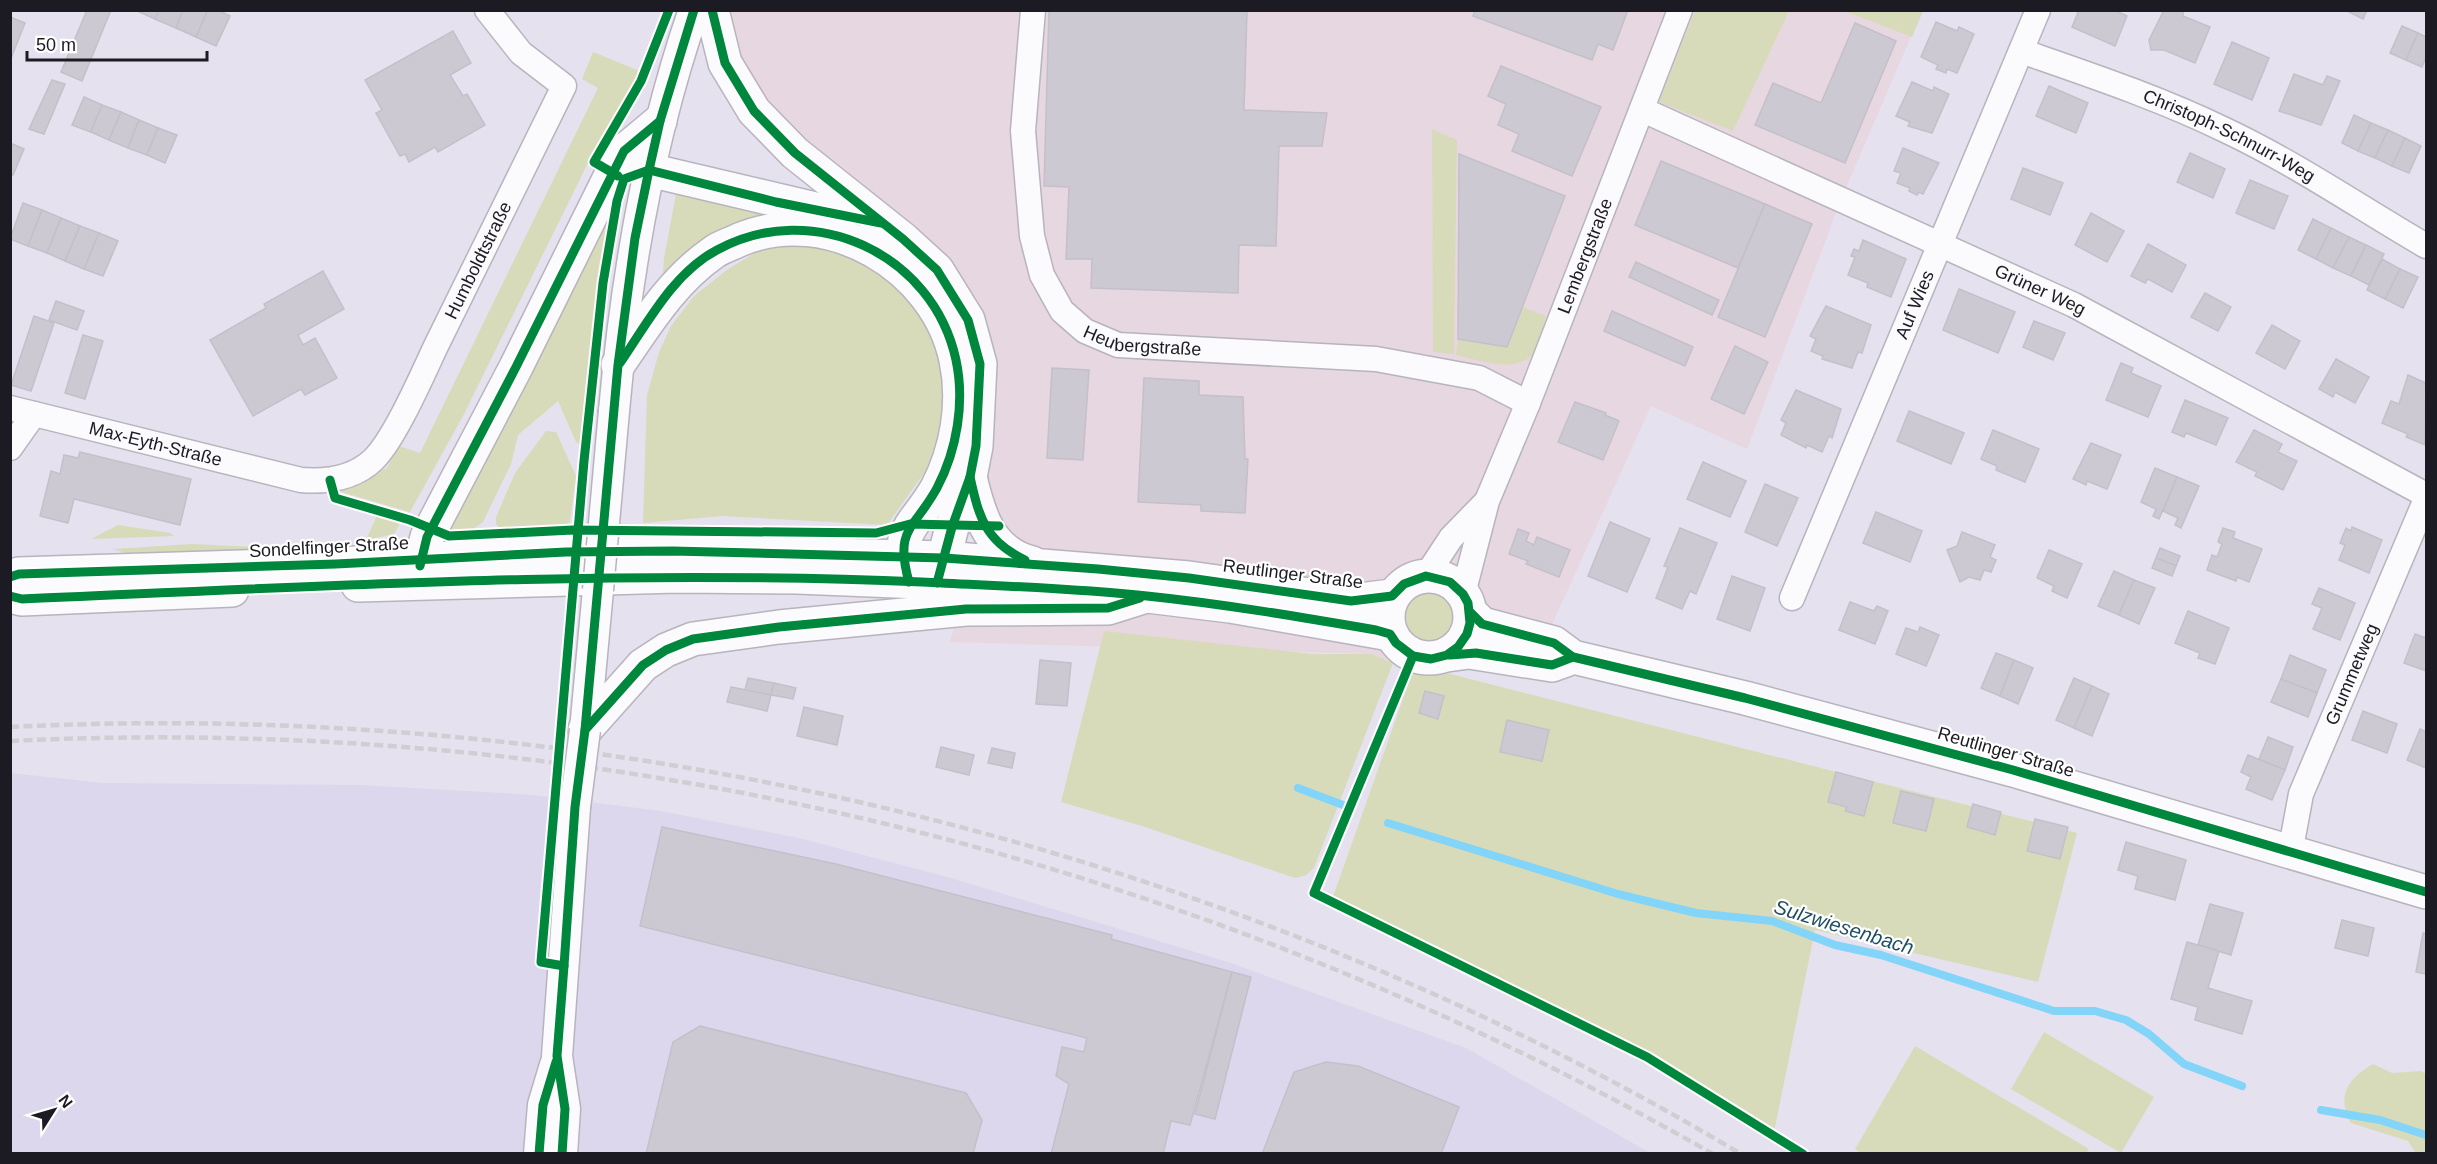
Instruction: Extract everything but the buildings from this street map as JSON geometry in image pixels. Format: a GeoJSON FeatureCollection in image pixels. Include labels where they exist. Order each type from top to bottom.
{"type":"FeatureCollection","features":[{"type":"Feature","properties":{"kind":"main road"},"geometry":{"type":"LineString","coordinates":[[618,365],[677,282],[715,250],[752,235],[784,229],[816,230],[852,238],[881,254],[923,291],[943,321],[956,360],[959,392],[958,423],[949,461],[936,489],[910,524],[905,536],[923,570],[951,527],[970,477],[977,438],[980,388],[980,364],[974,335],[960,304],[938,270],[795,153],[754,111],[725,63],[712,10]]}},
{"type":"Feature","properties":{"kind":"main road"},"geometry":{"type":"LineString","coordinates":[[420,571],[427,537],[516,367],[624,151],[660,121]]}},
{"type":"Feature","properties":{"kind":"main road"},"geometry":{"type":"LineString","coordinates":[[649,170],[776,202],[881,223]]}},
{"type":"Feature","properties":{"kind":"main road"},"geometry":{"type":"LineString","coordinates":[[970,477],[984,526],[996,542],[1007,552],[1045,566]]}},
{"type":"Feature","properties":{"kind":"main road","name":"Sondelfinger Straße"},"geometry":{"type":"LineString","coordinates":[[10,596],[22,599],[420,571],[566,552],[673,551],[923,570],[1049,587],[1230,606],[1390,634]]}},
{"type":"Feature","properties":{"kind":"main road","name":"Sondelfinger Straße"},"geometry":{"type":"LineString","coordinates":[[923,570],[1045,566],[1189,578]]}},
{"type":"Feature","properties":{"kind":"main road","name":"Sondelfinger Straße"},"geometry":{"type":"LineString","coordinates":[[10,577],[19,574],[420,571]]}},
{"type":"Feature","properties":{"kind":"main road"},"geometry":{"type":"LineString","coordinates":[[1426,576],[1450,582],[1466,603],[1470,624],[1463,641],[1447,655],[1431,659],[1413,656],[1396,643],[1390,634],[1388,614],[1392,596],[1404,584],[1426,576]]}},
{"type":"Feature","properties":{"kind":"main road","name":"Reutlinger Straße"},"geometry":{"type":"LineString","coordinates":[[1189,578],[1351,602],[1392,596]]}},
{"type":"Feature","properties":{"kind":"main road"},"geometry":{"type":"LineString","coordinates":[[585,730],[623,684],[643,665],[666,650],[693,639],[722,633],[966,609],[1108,608],[1146,596]]}},
{"type":"Feature","properties":{"kind":"main road","name":"Reutlinger Straße"},"geometry":{"type":"LineString","coordinates":[[1466,603],[1482,624],[1554,643],[1573,657],[1745,698],[2013,770],[2427,892]]}},
{"type":"Feature","properties":{"kind":"main road","name":"Reutlinger Straße"},"geometry":{"type":"LineString","coordinates":[[1447,655],[1476,653],[1552,665],[1573,657]]}},
{"type":"Feature","properties":{"kind":"street","name":"Humboldtstraße"},"geometry":{"type":"LineString","coordinates":[[301,480],[330,480],[349,474],[373,460],[388,439],[564,86],[521,53],[488,10]]}},
{"type":"Feature","properties":{"kind":"street"},"geometry":{"type":"LineString","coordinates":[[578,1154],[545,1145],[543,1105],[557,1056],[575,807],[585,730],[618,365],[632,259],[649,170],[660,121],[694,10]]}},
{"type":"Feature","properties":{"kind":"street","name":"Heubergstraße"},"geometry":{"type":"LineString","coordinates":[[1033,10],[1023,131],[1032,236],[1047,284],[1062,311],[1085,331],[1118,345],[1376,359],[1479,378],[1528,403]]}},
{"type":"Feature","properties":{"kind":"street","name":"Lembergstraße"},"geometry":{"type":"LineString","coordinates":[[1466,603],[1487,501],[1528,403],[1680,10]]}},
{"type":"Feature","properties":{"kind":"street","name":"Auf Wies"},"geometry":{"type":"LineString","coordinates":[[1792,598],[2038,10]]}},
{"type":"Feature","properties":{"kind":"street","name":"Christoph-Schnurr-Weg"},"geometry":{"type":"LineString","coordinates":[[2021,51],[2130,89],[2225,130],[2277,156],[2427,246]]}},
{"type":"Feature","properties":{"kind":"street","name":"Grüner Weg"},"geometry":{"type":"LineString","coordinates":[[1643,110],[2074,305],[2427,497]]}},
{"type":"Feature","properties":{"kind":"street","name":"Max-Eyth-Straße"},"geometry":{"type":"LineString","coordinates":[[10,408],[301,480]]}},
{"type":"Feature","properties":{"kind":"street"},"geometry":{"type":"LineString","coordinates":[[10,448],[34,414]]}},
{"type":"Feature","properties":{"kind":"street","name":"Grummetweg"},"geometry":{"type":"LineString","coordinates":[[2290,853],[2301,794],[2427,497]]}},
{"type":"Feature","properties":{"kind":"street","name":"Lembergstraße"},"geometry":{"type":"LineString","coordinates":[[1426,576],[1451,538],[1487,501]]}},
{"type":"Feature","properties":{"kind":"shaded area"},"geometry":{"type":"Polygon","coordinates":[[[727,10],[1922,11],[1842,197],[1747,449],[1651,406],[1540,651],[1492,671],[1393,663],[1372,654],[950,642],[988,515],[986,493],[990,446],[857,194],[744,79],[727,10]]]}},
{"type":"Feature","properties":{"kind":"shaded area"},"geometry":{"type":"Polygon","coordinates":[[[10,773],[103,783],[362,785],[534,795],[661,811],[799,838],[951,878],[1228,962],[1466,1048],[1650,1153],[11,1153],[10,773]]]}},
{"type":"Feature","properties":{"kind":"green space"},"geometry":{"type":"Polygon","coordinates":[[[1923,10],[1912,37],[1844,11],[1923,10]]]}},
{"type":"Feature","properties":{"kind":"green space"},"geometry":{"type":"Polygon","coordinates":[[[1695,11],[1789,11],[1733,131],[1659,102],[1695,11]]]}},
{"type":"Feature","properties":{"kind":"green space"},"geometry":{"type":"Polygon","coordinates":[[[593,52],[642,72],[587,165],[463,416],[410,512],[341,492],[387,468],[399,446],[420,453],[598,88],[582,79],[593,52]]]}},
{"type":"Feature","properties":{"kind":"green space"},"geometry":{"type":"Polygon","coordinates":[[[1432,129],[1457,140],[1454,354],[1433,352],[1432,129]]]}},
{"type":"Feature","properties":{"kind":"green space"},"geometry":{"type":"Polygon","coordinates":[[[617,184],[598,280],[581,446],[576,442],[558,401],[518,435],[511,464],[483,522],[472,530],[450,530],[451,518],[617,184]]]}},
{"type":"Feature","properties":{"kind":"green space"},"geometry":{"type":"Polygon","coordinates":[[[681,188],[840,223],[953,316],[947,521],[930,516],[943,496],[950,317],[813,223],[662,288],[664,258],[676,194],[681,188]]]}},
{"type":"Feature","properties":{"kind":"green space"},"geometry":{"type":"Polygon","coordinates":[[[816,243],[874,263],[935,324],[948,390],[937,455],[887,525],[722,516],[643,523],[647,395],[659,352],[671,326],[694,296],[728,269],[760,250],[816,243]]]}},
{"type":"Feature","properties":{"kind":"green space"},"geometry":{"type":"Polygon","coordinates":[[[1523,307],[1546,316],[1538,344],[1530,357],[1522,362],[1500,364],[1456,355],[1458,339],[1507,346],[1523,307]]]}},
{"type":"Feature","properties":{"kind":"green space"},"geometry":{"type":"Polygon","coordinates":[[[546,431],[556,432],[576,476],[570,521],[568,525],[500,528],[496,524],[496,517],[515,473],[546,431]]]}},
{"type":"Feature","properties":{"kind":"green space"},"geometry":{"type":"Polygon","coordinates":[[[378,513],[400,523],[394,534],[366,540],[378,513]]]}},
{"type":"Feature","properties":{"kind":"green space"},"geometry":{"type":"Polygon","coordinates":[[[118,525],[170,533],[174,536],[91,539],[118,525]]]}},
{"type":"Feature","properties":{"kind":"green space"},"geometry":{"type":"Polygon","coordinates":[[[192,544],[295,549],[296,551],[140,557],[112,549],[192,544]]]}},
{"type":"Feature","properties":{"kind":"green space"},"geometry":{"type":"Polygon","coordinates":[[[1222,560],[1325,578],[1324,581],[1220,563],[1222,560]]]}},
{"type":"Feature","properties":{"kind":"green space"},"geometry":{"type":"Polygon","coordinates":[[[1430,593],[1447,600],[1454,617],[1447,634],[1430,641],[1413,634],[1406,617],[1413,600],[1430,593]]]}},
{"type":"Feature","properties":{"kind":"green space"},"geometry":{"type":"Polygon","coordinates":[[[1104,631],[1312,654],[1372,654],[1393,663],[1314,868],[1306,875],[1295,878],[1142,826],[1061,802],[1104,631]]]}},
{"type":"Feature","properties":{"kind":"green space"},"geometry":{"type":"Polygon","coordinates":[[[1415,665],[2077,833],[2038,982],[1815,930],[1774,1132],[1648,1056],[1330,905],[1415,665]]]}},
{"type":"Feature","properties":{"kind":"green space"},"geometry":{"type":"Polygon","coordinates":[[[2044,1032],[2154,1097],[2121,1153],[2011,1089],[2044,1032]]]}},
{"type":"Feature","properties":{"kind":"green space"},"geometry":{"type":"Polygon","coordinates":[[[1915,1046],[2089,1149],[2086,1153],[1862,1154],[1855,1149],[1915,1046]]]}},
{"type":"Feature","properties":{"kind":"green space"},"geometry":{"type":"Polygon","coordinates":[[[2373,1064],[2392,1073],[2421,1071],[2426,1074],[2426,1153],[2416,1153],[2408,1141],[2351,1123],[2345,1104],[2347,1089],[2357,1076],[2373,1064]]]}},
{"type":"Feature","properties":{"kind":"waterway"},"geometry":{"type":"LineString","coordinates":[[1298,788],[1343,805]]}},
{"type":"Feature","properties":{"kind":"waterway","name":"Sulzwiesenbach"},"geometry":{"type":"LineString","coordinates":[[1388,823],[1618,894],[1696,913],[1772,921],[1835,945],[1881,955],[2054,1011],[2095,1011],[2126,1020],[2149,1034],[2184,1064],[2242,1086]]}},
{"type":"Feature","properties":{"kind":"waterway","name":"Sulzwiesenbach"},"geometry":{"type":"LineString","coordinates":[[2321,1110],[2380,1120],[2426,1135]]}},
{"type":"Feature","properties":{"kind":"railway"},"geometry":{"type":"LineString","coordinates":[[10,727],[236,724],[461,738],[685,767],[907,813],[1125,875],[1337,953],[1543,1046],[1741,1154]]}},
{"type":"Feature","properties":{"kind":"railway"},"geometry":{"type":"LineString","coordinates":[[10,741],[234,738],[455,752],[675,781],[891,825],[1104,885],[1312,960],[1515,1050],[1713,1154]]}},
{"type":"Feature","properties":{"kind":"cycle path"},"geometry":{"type":"LineString","coordinates":[[618,176],[594,162],[641,81],[669,10]]}},
{"type":"Feature","properties":{"kind":"cycle path"},"geometry":{"type":"LineString","coordinates":[[562,1154],[565,1109],[557,1056],[575,807],[585,730],[618,365],[635,238],[649,170],[660,121],[694,10]]}},
{"type":"Feature","properties":{"kind":"cycle path"},"geometry":{"type":"LineString","coordinates":[[712,10],[725,63],[754,111],[795,153],[903,239],[937,270],[968,320],[980,364],[976,446],[970,477],[952,527],[937,583]]}},
{"type":"Feature","properties":{"kind":"cycle path"},"geometry":{"type":"LineString","coordinates":[[420,566],[427,537],[516,367],[624,151],[660,121]]}},
{"type":"Feature","properties":{"kind":"cycle path"},"geometry":{"type":"LineString","coordinates":[[564,966],[541,962],[584,461],[603,283],[617,201],[624,179],[649,170],[776,202],[881,223]]}},
{"type":"Feature","properties":{"kind":"cycle path"},"geometry":{"type":"LineString","coordinates":[[620,363],[662,300],[687,272],[717,250],[754,235],[791,230],[828,234],[864,245],[895,264],[922,290],[943,322],[956,360],[960,392],[957,426],[950,458],[937,488],[909,530],[905,540],[905,564],[909,582]]}},
{"type":"Feature","properties":{"kind":"cycle path"},"geometry":{"type":"LineString","coordinates":[[970,477],[981,516],[992,536],[1001,545],[1025,560]]}},
{"type":"Feature","properties":{"kind":"cycle path"},"geometry":{"type":"LineString","coordinates":[[330,480],[335,498],[410,520],[449,536],[573,530],[876,533],[910,524],[999,526]]}},
{"type":"Feature","properties":{"kind":"cycle path"},"geometry":{"type":"LineString","coordinates":[[10,577],[19,574],[336,564],[566,552],[673,551],[944,558],[1189,578],[1351,601],[1392,596],[1404,584],[1426,576],[1450,582],[1463,594],[1468,603],[1470,623],[1467,634],[1458,647],[1447,655],[1431,659],[1413,656],[1396,643],[1390,634],[1376,630],[1262,611],[1119,593],[922,582],[810,578],[584,578],[360,584],[22,599],[10,596]]}},
{"type":"Feature","properties":{"kind":"cycle path"},"geometry":{"type":"LineString","coordinates":[[585,730],[643,665],[666,650],[693,639],[779,627],[966,609],[1108,608],[1140,598]]}},
{"type":"Feature","properties":{"kind":"cycle path"},"geometry":{"type":"LineString","coordinates":[[1470,612],[1482,624],[1554,643],[1573,657],[1745,698],[2013,770],[2426,892]]}},
{"type":"Feature","properties":{"kind":"cycle path"},"geometry":{"type":"LineString","coordinates":[[1450,655],[1476,653],[1552,665],[1573,657]]}},
{"type":"Feature","properties":{"kind":"cycle path"},"geometry":{"type":"LineString","coordinates":[[1413,656],[1314,893],[1647,1057],[1803,1154]]}},
{"type":"Feature","properties":{"kind":"cycle path"},"geometry":{"type":"LineString","coordinates":[[539,1154],[543,1105],[556,1062]]}}]}
